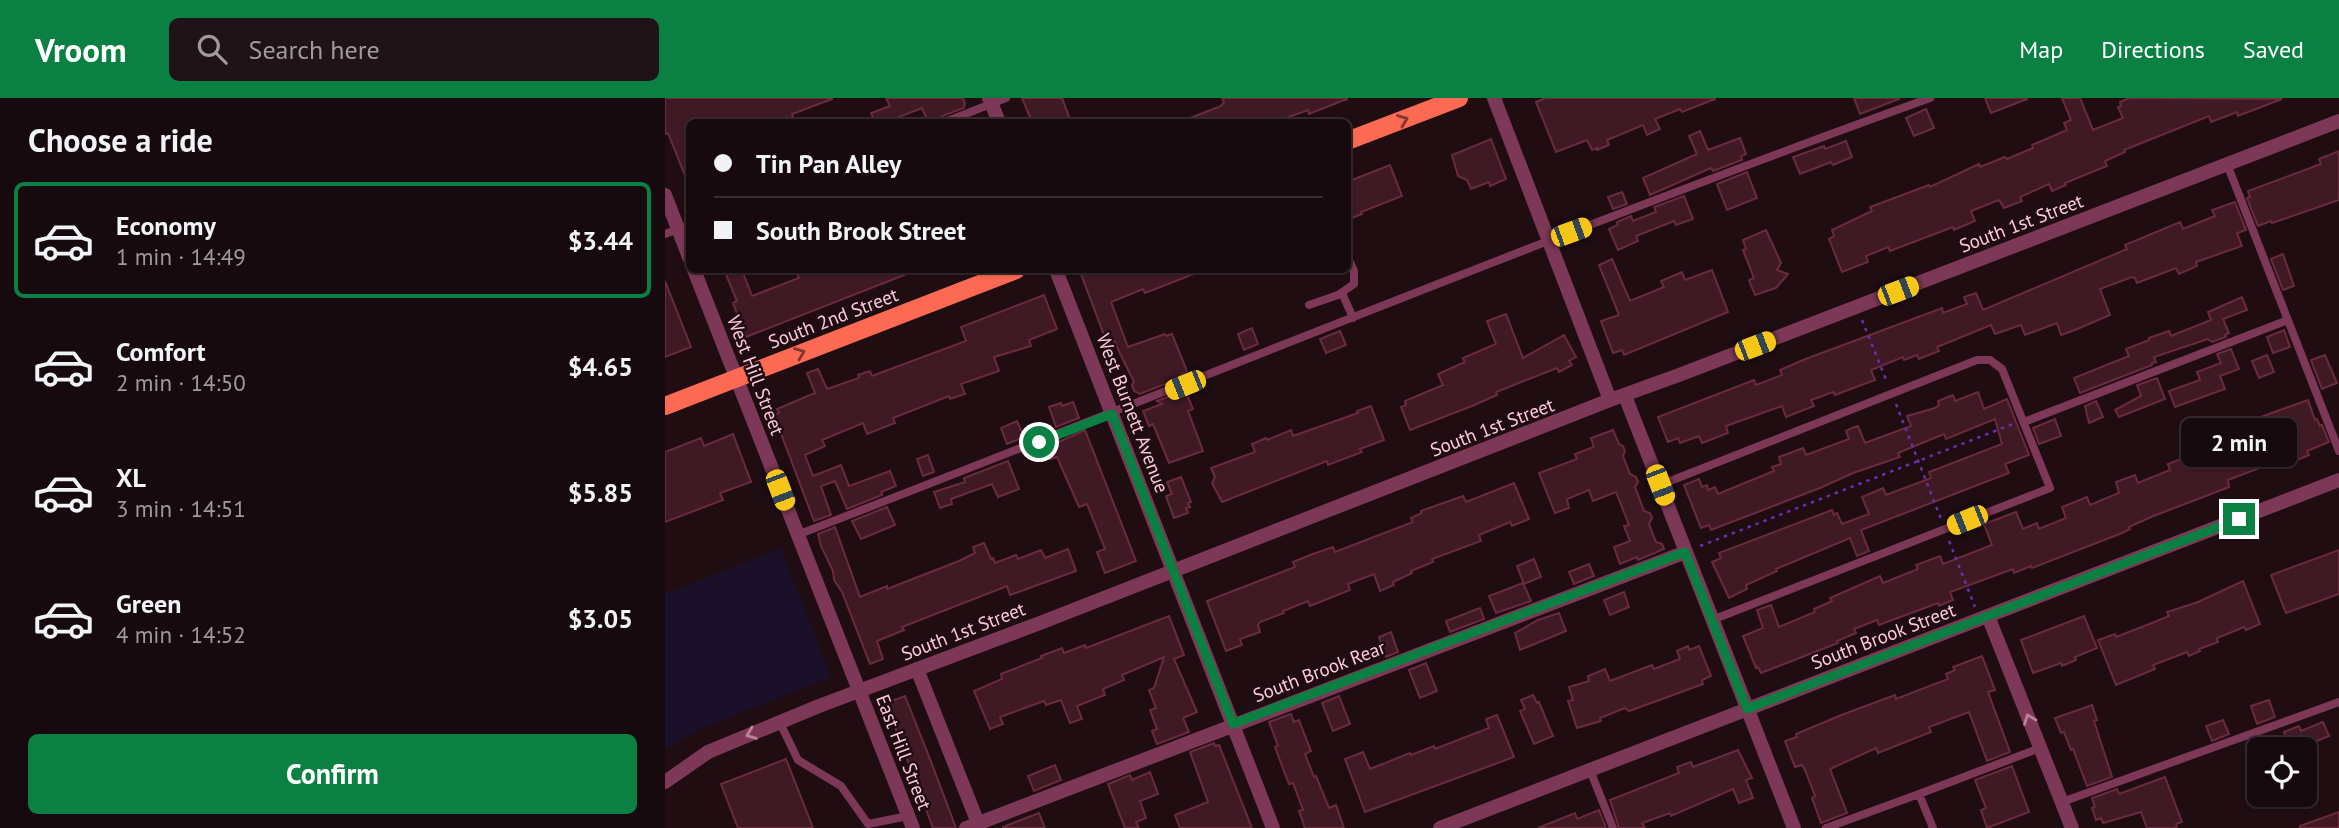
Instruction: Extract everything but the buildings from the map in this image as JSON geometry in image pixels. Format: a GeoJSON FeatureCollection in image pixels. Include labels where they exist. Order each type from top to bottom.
{"type":"FeatureCollection","features":[{"type":"Feature","properties":{"kind":"main road"},"geometry":{"type":"LineString","coordinates":[[1351,139],[1459,98]]}},
{"type":"Feature","properties":{"kind":"main road","name":"South 2nd Street"},"geometry":{"type":"LineString","coordinates":[[665,405],[1008,273]]}},
{"type":"Feature","properties":{"kind":"street"},"geometry":{"type":"LineString","coordinates":[[1494,98],[1610,400]]}},
{"type":"Feature","properties":{"kind":"street"},"geometry":{"type":"LineString","coordinates":[[990,101],[998,119]]}},
{"type":"Feature","properties":{"kind":"street","name":"South 1st Street"},"geometry":{"type":"LineString","coordinates":[[665,782],[708,752],[860,690],[2339,121]]}},
{"type":"Feature","properties":{"kind":"street"},"geometry":{"type":"LineString","coordinates":[[665,195],[686,249]]}},
{"type":"Feature","properties":{"kind":"street","name":"West Hill Street"},"geometry":{"type":"LineString","coordinates":[[695,273],[860,690]]}},
{"type":"Feature","properties":{"kind":"street","name":"West Burnett Avenue"},"geometry":{"type":"LineString","coordinates":[[1057,273],[1273,828]]}},
{"type":"Feature","properties":{"kind":"street"},"geometry":{"type":"LineString","coordinates":[[1625,396],[1794,828]]}},
{"type":"Feature","properties":{"kind":"street","name":"South Brook Street"},"geometry":{"type":"LineString","coordinates":[[1440,828],[2339,480]]}},
{"type":"Feature","properties":{"kind":"street","name":"South Brook Rear"},"geometry":{"type":"LineString","coordinates":[[975,826],[1233,724],[1685,552]]}},
{"type":"Feature","properties":{"kind":"street"},"geometry":{"type":"LineString","coordinates":[[1988,616],[2072,828]]}},
{"type":"Feature","properties":{"kind":"street"},"geometry":{"type":"LineString","coordinates":[[917,669],[975,826]]}},
{"type":"Feature","properties":{"kind":"street","name":"East Hill Street"},"geometry":{"type":"LineString","coordinates":[[860,690],[911,822]]}},
{"type":"Feature","properties":{"kind":"lane"},"geometry":{"type":"LineString","coordinates":[[951,119],[990,101],[1006,98]]}},
{"type":"Feature","properties":{"kind":"lane"},"geometry":{"type":"LineString","coordinates":[[797,535],[1112,414],[1548,241],[1930,98]]}},
{"type":"Feature","properties":{"kind":"lane"},"geometry":{"type":"LineString","coordinates":[[2227,164],[2339,451]]}},
{"type":"Feature","properties":{"kind":"lane"},"geometry":{"type":"LineString","coordinates":[[1309,305],[1342,293],[1354,284],[1351,266]]}},
{"type":"Feature","properties":{"kind":"lane"},"geometry":{"type":"LineString","coordinates":[[1342,293],[1353,318]]}},
{"type":"Feature","properties":{"kind":"lane"},"geometry":{"type":"LineString","coordinates":[[2023,421],[2288,320]]}},
{"type":"Feature","properties":{"kind":"lane"},"geometry":{"type":"LineString","coordinates":[[1660,485],[1977,360],[1990,360],[2002,369],[2050,488],[1712,620]]}},
{"type":"Feature","properties":{"kind":"lane"},"geometry":{"type":"LineString","coordinates":[[2061,802],[2339,702]]}},
{"type":"Feature","properties":{"kind":"lane"},"geometry":{"type":"LineString","coordinates":[[780,723],[798,760],[841,786],[869,826],[911,822]]}},
{"type":"Feature","properties":{"kind":"lane"},"geometry":{"type":"LineString","coordinates":[[1826,828],[2040,748]]}},
{"type":"Feature","properties":{"kind":"lane"},"geometry":{"type":"LineString","coordinates":[[1590,770],[1613,828]]}},
{"type":"Feature","properties":{"kind":"lane"},"geometry":{"type":"LineString","coordinates":[[1919,794],[1933,828]]}},
{"type":"Feature","properties":{"kind":"path"},"geometry":{"type":"LineString","coordinates":[[1864,326],[1971,597]]}},
{"type":"Feature","properties":{"kind":"path"},"geometry":{"type":"LineString","coordinates":[[1708,542],[2023,421]]}},
{"type":"Feature","properties":{"kind":"shaded area"},"geometry":{"type":"Polygon","coordinates":[[[781,548],[831,677],[697,730],[665,750],[665,594],[781,548]]]}},
{"type":"Feature","properties":{"kind":"route"},"geometry":{"type":"LineString","coordinates":[[1039,442],[1112,414],[1233,724],[1685,552],[1747,709],[2239,519]]}}]}
